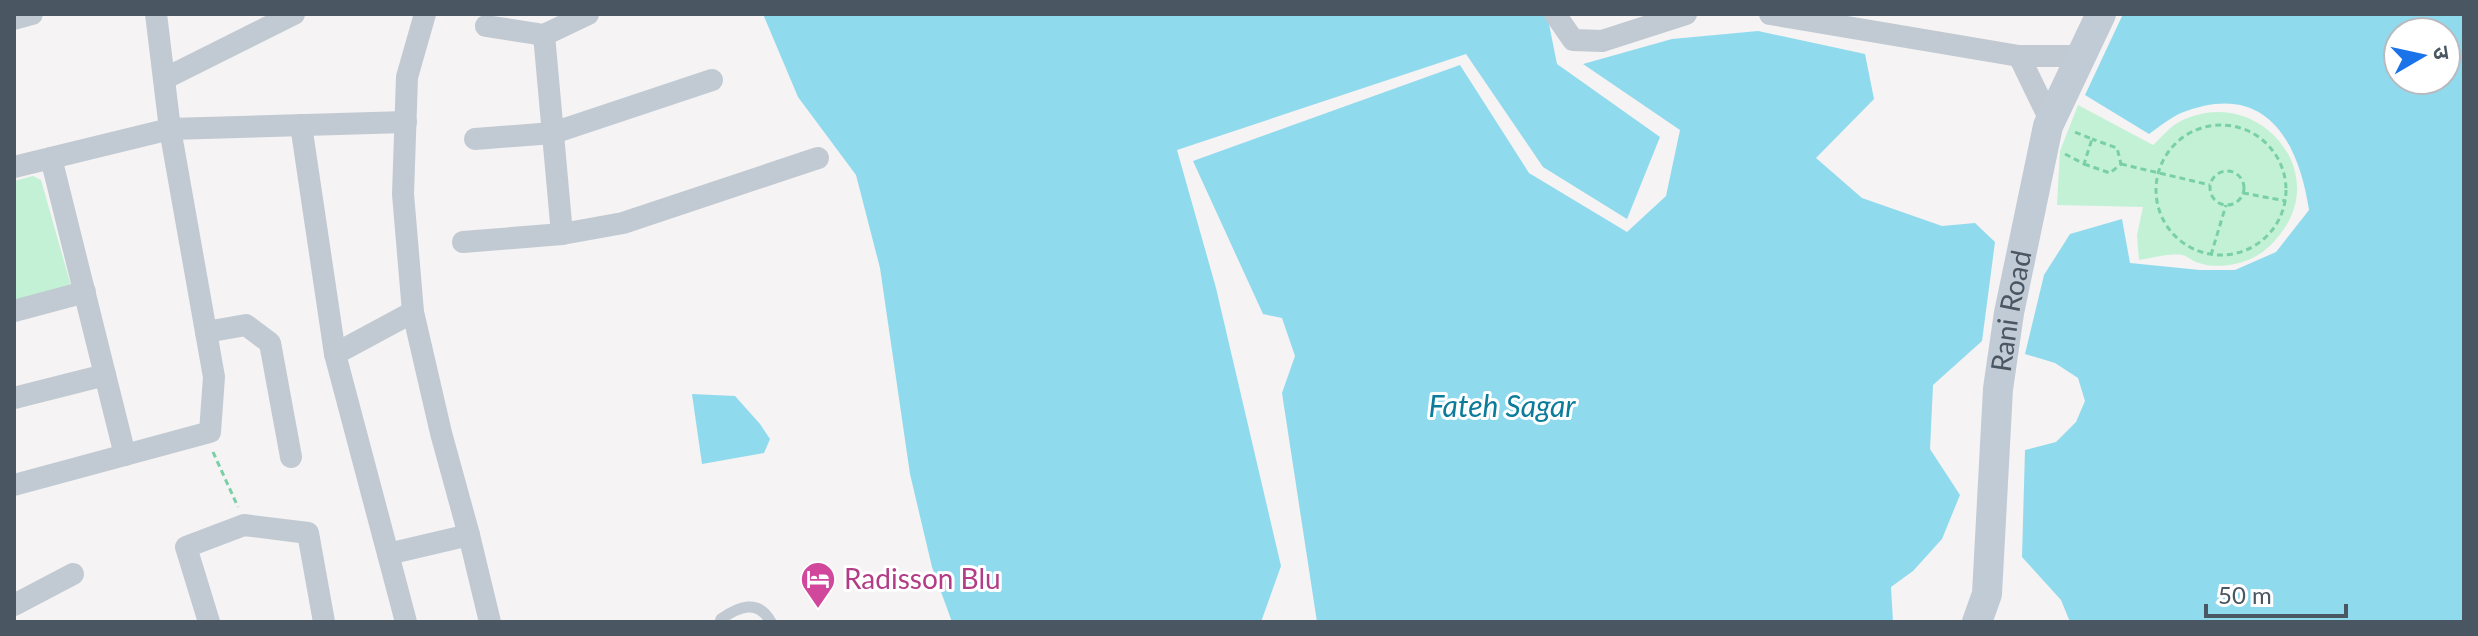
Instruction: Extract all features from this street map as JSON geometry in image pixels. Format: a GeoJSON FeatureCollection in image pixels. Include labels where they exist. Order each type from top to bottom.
{"type":"FeatureCollection","features":[{"type":"Feature","properties":{"kind":"street"},"geometry":{"type":"LineString","coordinates":[[14,19],[32,14]]}},
{"type":"Feature","properties":{"kind":"street"},"geometry":{"type":"LineString","coordinates":[[14,485],[210,432],[214,377],[170,129],[156,14]]}},
{"type":"Feature","properties":{"kind":"street"},"geometry":{"type":"LineString","coordinates":[[164,79],[294,14]]}},
{"type":"Feature","properties":{"kind":"street"},"geometry":{"type":"LineString","coordinates":[[425,14],[407,77],[403,194],[413,312],[490,622]]}},
{"type":"Feature","properties":{"kind":"street"},"geometry":{"type":"LineString","coordinates":[[486,26],[544,35],[588,14]]}},
{"type":"Feature","properties":{"kind":"street"},"geometry":{"type":"LineString","coordinates":[[1555,14],[1573,40],[1602,41],[1686,14]]}},
{"type":"Feature","properties":{"kind":"street"},"geometry":{"type":"LineString","coordinates":[[1770,14],[2019,56],[2080,56]]}},
{"type":"Feature","properties":{"kind":"street","name":"Rani Road"},"geometry":{"type":"LineString","coordinates":[[1977,622],[1987,594],[1998,389],[2009,313],[2080,56],[2101,14]]}},
{"type":"Feature","properties":{"kind":"street"},"geometry":{"type":"LineString","coordinates":[[544,35],[562,234]]}},
{"type":"Feature","properties":{"kind":"street"},"geometry":{"type":"LineString","coordinates":[[2019,56],[2059,125]]}},
{"type":"Feature","properties":{"kind":"street"},"geometry":{"type":"LineString","coordinates":[[475,139],[553,133],[712,80]]}},
{"type":"Feature","properties":{"kind":"street"},"geometry":{"type":"LineString","coordinates":[[14,167],[170,129],[406,122]]}},
{"type":"Feature","properties":{"kind":"street"},"geometry":{"type":"LineString","coordinates":[[301,125],[335,354],[406,622]]}},
{"type":"Feature","properties":{"kind":"street"},"geometry":{"type":"LineString","coordinates":[[51,158],[125,455]]}},
{"type":"Feature","properties":{"kind":"street"},"geometry":{"type":"LineString","coordinates":[[463,242],[562,234],[623,223],[818,158]]}},
{"type":"Feature","properties":{"kind":"street"},"geometry":{"type":"LineString","coordinates":[[14,311],[85,292]]}},
{"type":"Feature","properties":{"kind":"street"},"geometry":{"type":"LineString","coordinates":[[335,354],[413,312]]}},
{"type":"Feature","properties":{"kind":"street"},"geometry":{"type":"LineString","coordinates":[[206,332],[246,325],[270,343],[291,457]]}},
{"type":"Feature","properties":{"kind":"street"},"geometry":{"type":"LineString","coordinates":[[14,398],[105,375]]}},
{"type":"Feature","properties":{"kind":"street"},"geometry":{"type":"LineString","coordinates":[[208,616],[186,547],[244,525],[308,533],[324,620]]}},
{"type":"Feature","properties":{"kind":"street"},"geometry":{"type":"LineString","coordinates":[[388,554],[469,535]]}},
{"type":"Feature","properties":{"kind":"street"},"geometry":{"type":"LineString","coordinates":[[14,605],[73,574]]}},
{"type":"Feature","properties":{"kind":"lane"},"geometry":{"type":"LineString","coordinates":[[720,622],[738,608],[755,608],[766,614],[771,622]]}},
{"type":"Feature","properties":{"kind":"path"},"geometry":{"type":"LineString","coordinates":[[2224,124],[2246,129],[2265,141],[2279,158],[2286,179],[2286,201],[2282,215],[2265,239],[2240,253],[2211,255],[2190,248],[2173,235],[2161,216],[2155,195],[2158,172],[2167,152],[2182,137],[2202,126],[2224,124]]}},
{"type":"Feature","properties":{"kind":"path"},"geometry":{"type":"LineString","coordinates":[[2059,125],[2117,148],[2121,164]]}},
{"type":"Feature","properties":{"kind":"path"},"geometry":{"type":"LineString","coordinates":[[2084,164],[2092,139]]}},
{"type":"Feature","properties":{"kind":"path"},"geometry":{"type":"LineString","coordinates":[[2060,151],[2110,173],[2121,164]]}},
{"type":"Feature","properties":{"kind":"path"},"geometry":{"type":"LineString","coordinates":[[2121,164],[2210,185]]}},
{"type":"Feature","properties":{"kind":"path"},"geometry":{"type":"LineString","coordinates":[[2231,172],[2240,178],[2244,188],[2237,202],[2226,205],[2215,201],[2210,185],[2220,173],[2231,172]]}},
{"type":"Feature","properties":{"kind":"path"},"geometry":{"type":"LineString","coordinates":[[2243,193],[2286,201]]}},
{"type":"Feature","properties":{"kind":"path"},"geometry":{"type":"LineString","coordinates":[[2211,255],[2226,205]]}},
{"type":"Feature","properties":{"kind":"path"},"geometry":{"type":"LineString","coordinates":[[207,433],[244,525]]}},
{"type":"Feature","properties":{"kind":"green space"},"geometry":{"type":"Polygon","coordinates":[[[2078,105],[2153,145],[2177,123],[2209,113],[2235,114],[2258,123],[2278,139],[2291,160],[2297,183],[2294,208],[2281,233],[2257,255],[2230,265],[2205,265],[2177,255],[2139,260],[2137,235],[2143,207],[2057,205],[2060,151],[2078,105]]]}},
{"type":"Feature","properties":{"kind":"green space"},"geometry":{"type":"Polygon","coordinates":[[[33,176],[41,180],[73,293],[14,312],[14,181],[33,176]]]}},
{"type":"Feature","properties":{"kind":"water"},"geometry":{"type":"Polygon","coordinates":[[[763,14],[1547,14],[1557,64],[1660,137],[1627,219],[1543,167],[1466,54],[1177,150],[1216,288],[1281,566],[1261,622],[952,622],[932,567],[910,474],[880,268],[856,175],[798,97],[763,14]]]}},
{"type":"Feature","properties":{"kind":"water"},"geometry":{"type":"Polygon","coordinates":[[[2123,14],[2464,14],[2464,622],[2070,622],[2061,600],[2022,557],[2025,450],[2056,442],[2076,422],[2085,401],[2078,378],[2055,363],[2025,354],[2044,275],[2070,234],[2122,219],[2130,263],[2235,270],[2276,252],[2309,210],[2296,159],[2272,122],[2255,110],[2234,104],[2210,105],[2181,113],[2149,134],[2085,95],[2123,14]]]}},
{"type":"Feature","properties":{"kind":"water","name":"Fateh Sagar"},"geometry":{"type":"Polygon","coordinates":[[[1758,31],[1865,54],[1874,99],[1816,158],[1862,198],[1942,226],[1975,223],[1995,242],[1982,341],[1933,385],[1930,449],[1960,495],[1942,539],[1913,571],[1891,587],[1893,622],[1317,622],[1282,393],[1295,356],[1282,318],[1263,314],[1193,161],[1460,65],[1529,173],[1627,232],[1666,196],[1680,130],[1583,64],[1672,39],[1758,31]]]}},
{"type":"Feature","properties":{"kind":"water"},"geometry":{"type":"Polygon","coordinates":[[[692,394],[735,396],[770,439],[764,453],[702,464],[692,394]]]}},
{"type":"Feature","properties":{"kind":"place","name":"Radisson Blu"},"geometry":{"type":"Point","coordinates":[818,610]}}]}
